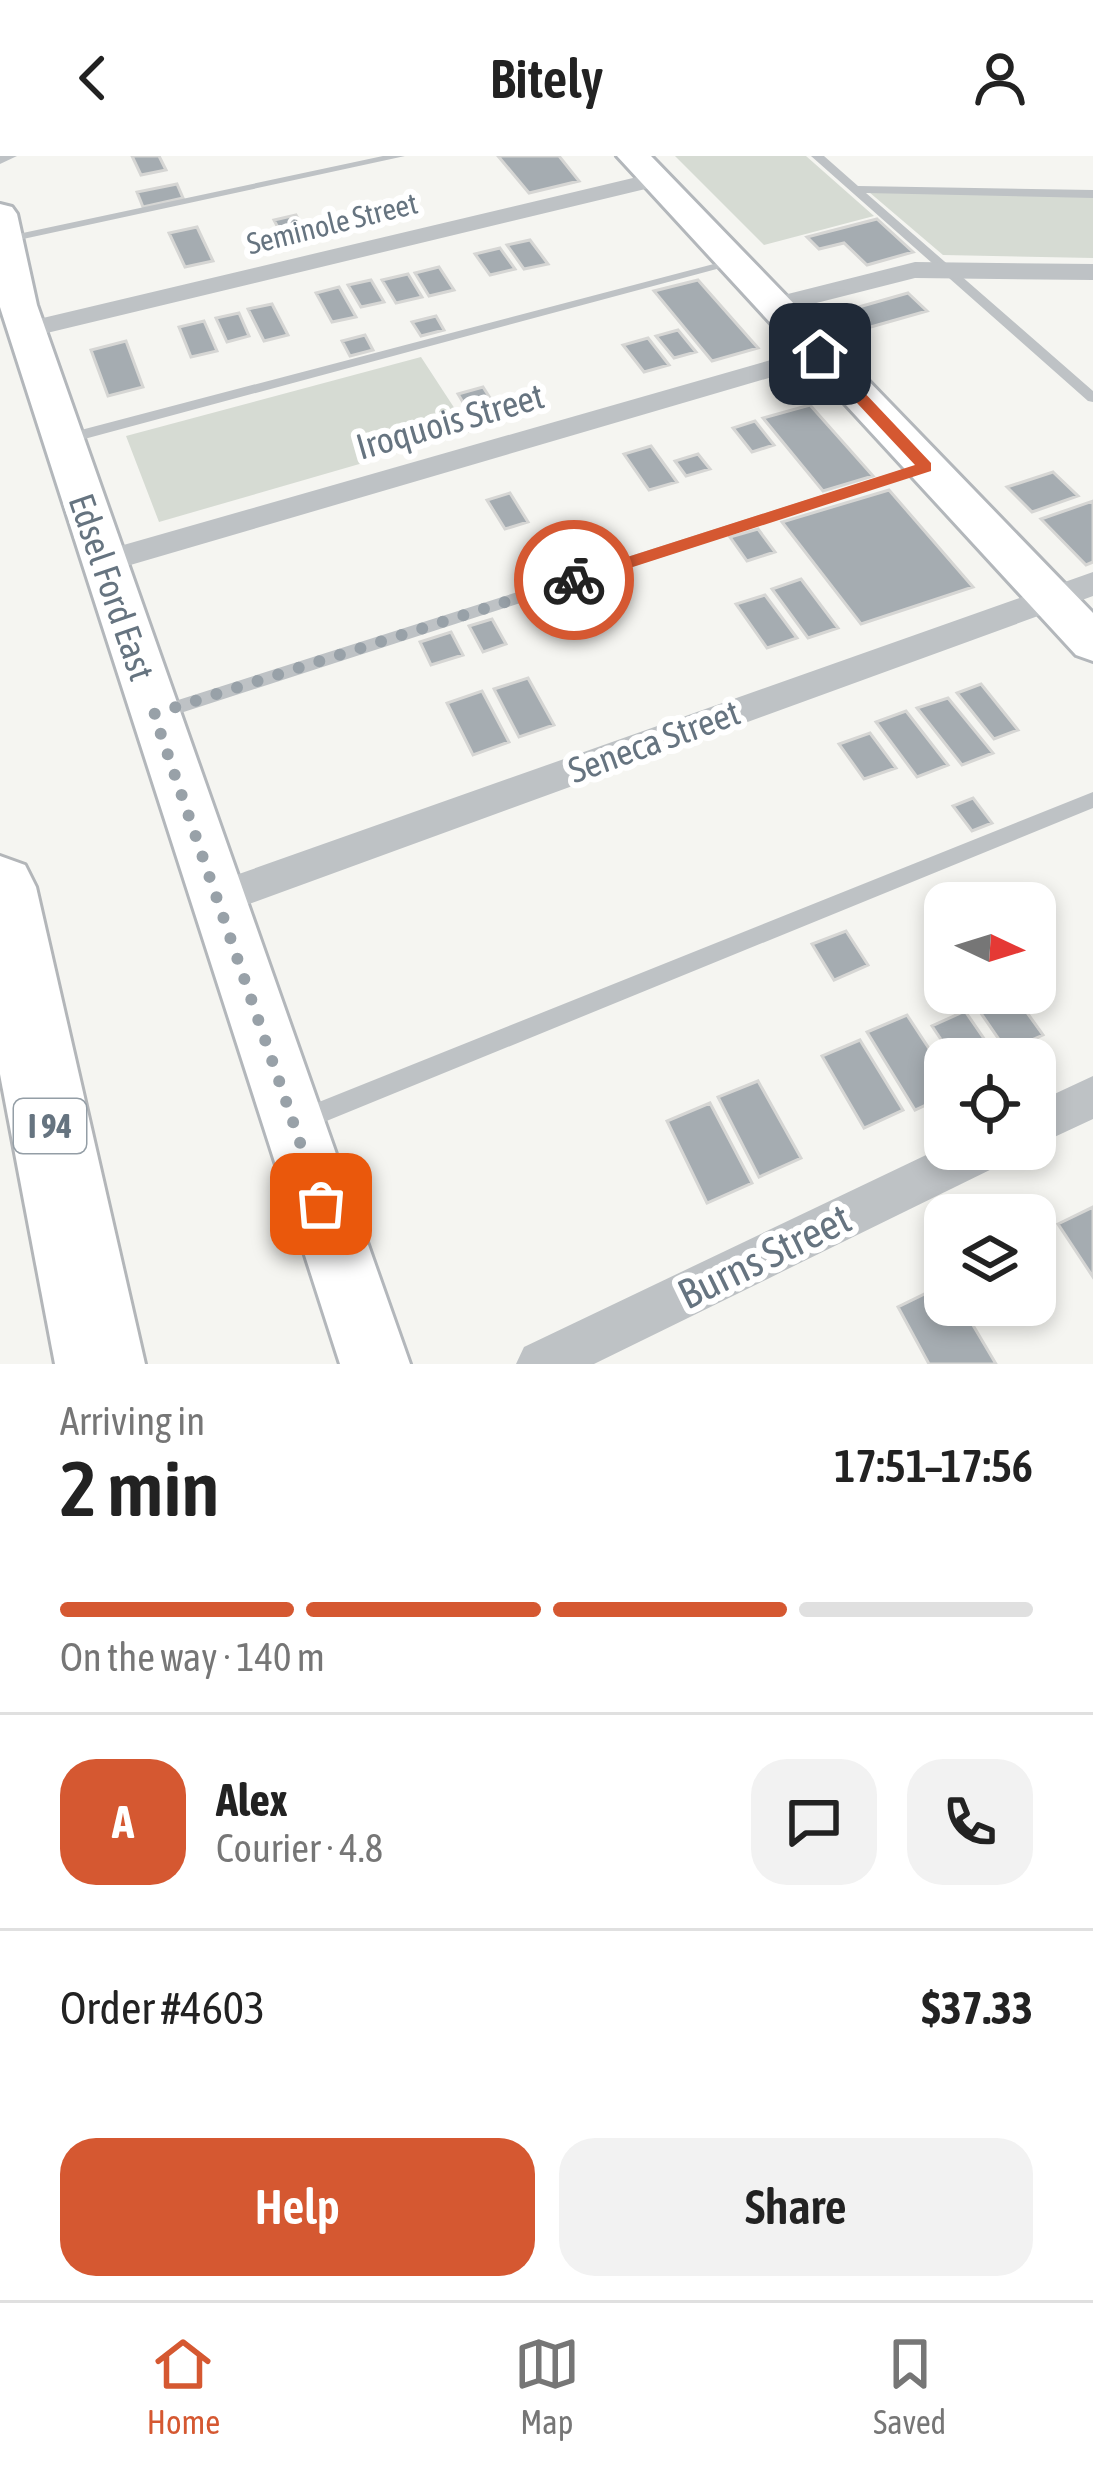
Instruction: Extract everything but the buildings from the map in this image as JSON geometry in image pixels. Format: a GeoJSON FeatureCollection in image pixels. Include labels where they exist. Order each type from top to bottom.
{"type":"FeatureCollection","features":[{"type":"Feature","properties":{"kind":"highway","name":"I 94"},"geometry":{"type":"LineString","coordinates":[[0,887],[100,1364]]}},
{"type":"Feature","properties":{"kind":"street"},"geometry":{"type":"LineString","coordinates":[[643,168],[1093,643]]}},
{"type":"Feature","properties":{"kind":"street","name":"Seminole Street"},"geometry":{"type":"LineString","coordinates":[[26,331],[643,168]]}},
{"type":"Feature","properties":{"kind":"street","name":"Edsel Ford East"},"geometry":{"type":"LineString","coordinates":[[2,228],[26,331],[375,1364]]}},
{"type":"Feature","properties":{"kind":"street"},"geometry":{"type":"LineString","coordinates":[[773,306],[915,270],[1093,272]]}},
{"type":"Feature","properties":{"kind":"street","name":"Iroquois Street"},"geometry":{"type":"LineString","coordinates":[[103,562],[820,354]]}},
{"type":"Feature","properties":{"kind":"street","name":"Seneca Street"},"geometry":{"type":"LineString","coordinates":[[216,898],[1093,584]]}},
{"type":"Feature","properties":{"kind":"street"},"geometry":{"type":"LineString","coordinates":[[1056,1115],[1093,1097]]}},
{"type":"Feature","properties":{"kind":"street","name":"Burns Street"},"geometry":{"type":"LineString","coordinates":[[541,1364],[943,1170]]}},
{"type":"Feature","properties":{"kind":"lane"},"geometry":{"type":"LineString","coordinates":[[2,228],[399,156]]}},
{"type":"Feature","properties":{"kind":"lane"},"geometry":{"type":"LineString","coordinates":[[817,156],[1093,398]]}},
{"type":"Feature","properties":{"kind":"lane"},"geometry":{"type":"LineString","coordinates":[[855,189],[1093,194]]}},
{"type":"Feature","properties":{"kind":"lane"},"geometry":{"type":"LineString","coordinates":[[62,440],[733,263]]}},
{"type":"Feature","properties":{"kind":"lane"},"geometry":{"type":"LineString","coordinates":[[154,714],[926,467]]}},
{"type":"Feature","properties":{"kind":"lane"},"geometry":{"type":"LineString","coordinates":[[294,1124],[1093,800]]}},
{"type":"Feature","properties":{"kind":"shaded area"},"geometry":{"type":"Polygon","coordinates":[[[675,156],[806,156],[874,216],[764,245],[675,156]]]}},
{"type":"Feature","properties":{"kind":"shaded area"},"geometry":{"type":"Polygon","coordinates":[[[869,192],[1093,197],[1093,258],[943,255],[869,192]]]}},
{"type":"Feature","properties":{"kind":"shaded area"},"geometry":{"type":"Polygon","coordinates":[[[421,357],[470,432],[159,522],[126,436],[421,357]]]}},
{"type":"Feature","properties":{"kind":"way so far"},"geometry":{"type":"LineString","coordinates":[[321,1204],[154,714],[574,580]]}},
{"type":"Feature","properties":{"kind":"route"},"geometry":{"type":"LineString","coordinates":[[574,580],[926,467],[820,354]]}}]}
